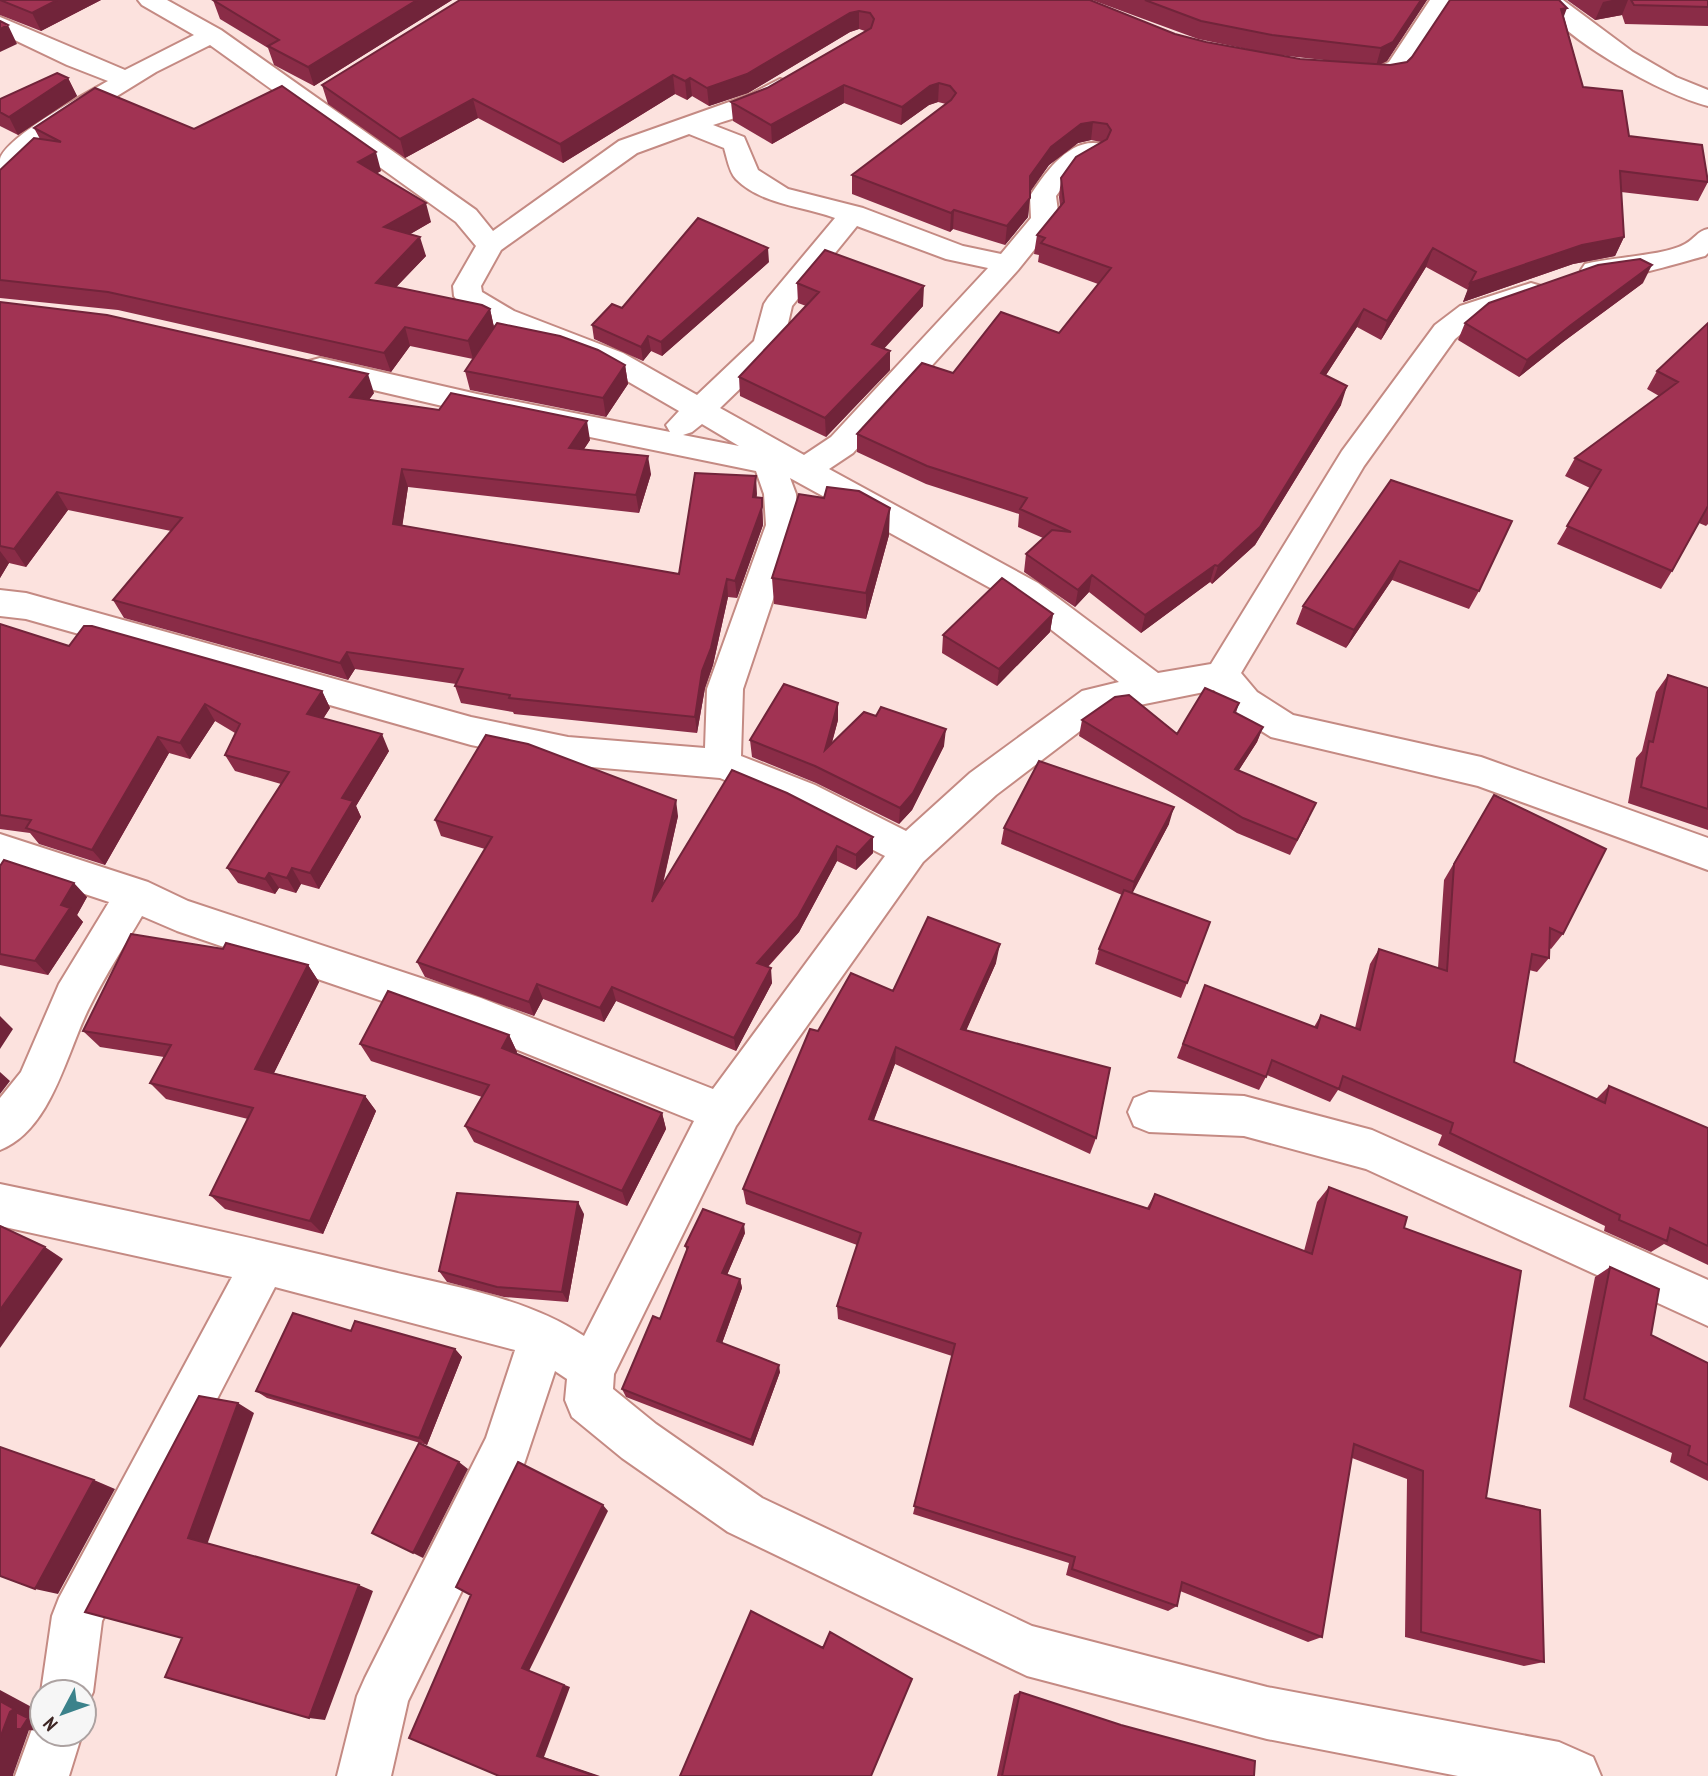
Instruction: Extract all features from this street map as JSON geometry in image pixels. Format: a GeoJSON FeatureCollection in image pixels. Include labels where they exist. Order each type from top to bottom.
{"type":"FeatureCollection","features":[{"type":"Feature","properties":{"kind":"street"},"geometry":{"type":"LineString","coordinates":[[150,0],[212,35],[466,216],[490,245]]}},
{"type":"Feature","properties":{"kind":"street"},"geometry":{"type":"LineString","coordinates":[[1332,71],[1376,76],[1390,73],[1400,66],[1403,55],[1442,0]]}},
{"type":"Feature","properties":{"kind":"street"},"geometry":{"type":"LineString","coordinates":[[1549,0],[1570,20],[1620,56],[1693,94],[1708,98]]}},
{"type":"Feature","properties":{"kind":"street"},"geometry":{"type":"LineString","coordinates":[[0,24],[76,60],[130,80]]}},
{"type":"Feature","properties":{"kind":"street"},"geometry":{"type":"LineString","coordinates":[[0,179],[17,153],[40,133],[148,67],[212,35]]}},
{"type":"Feature","properties":{"kind":"street"},"geometry":{"type":"LineString","coordinates":[[803,73],[758,100],[628,147],[519,227],[490,245],[467,286],[468,296],[504,318],[613,360],[1026,592],[1152,688]]}},
{"type":"Feature","properties":{"kind":"street"},"geometry":{"type":"LineString","coordinates":[[306,104],[329,90]]}},
{"type":"Feature","properties":{"kind":"street"},"geometry":{"type":"LineString","coordinates":[[688,124],[736,143],[746,174],[780,195],[853,214],[956,253],[1008,264]]}},
{"type":"Feature","properties":{"kind":"street"},"geometry":{"type":"LineString","coordinates":[[290,361],[477,404],[805,470],[842,445],[1008,264],[1045,219],[1043,196],[1063,168],[1093,150]]}},
{"type":"Feature","properties":{"kind":"street"},"geometry":{"type":"LineString","coordinates":[[819,203],[841,186]]}},
{"type":"Feature","properties":{"kind":"street"},"geometry":{"type":"LineString","coordinates":[[660,440],[700,410],[768,345],[778,304],[853,214]]}},
{"type":"Feature","properties":{"kind":"street"},"geometry":{"type":"LineString","coordinates":[[1574,1776],[1559,1769],[1267,1713],[1027,1650],[745,1515],[639,1441],[589,1400],[591,1368],[608,1340],[721,1112],[910,851],[983,783],[1095,701],[1222,675],[1353,459],[1445,332],[1471,312],[1584,272],[1649,262],[1695,250],[1708,237]]}},
{"type":"Feature","properties":{"kind":"street"},"geometry":{"type":"LineString","coordinates":[[723,764],[725,690],[782,525],[780,494],[768,462]]}},
{"type":"Feature","properties":{"kind":"street"},"geometry":{"type":"LineString","coordinates":[[0,603],[26,606],[471,731],[568,751],[723,764],[802,796],[910,851]]}},
{"type":"Feature","properties":{"kind":"street"},"geometry":{"type":"LineString","coordinates":[[1222,675],[1244,702],[1284,727],[1481,772],[1708,854]]}},
{"type":"Feature","properties":{"kind":"street"},"geometry":{"type":"LineString","coordinates":[[0,850],[134,894],[177,914],[481,1016],[721,1112]]}},
{"type":"Feature","properties":{"kind":"street"},"geometry":{"type":"LineString","coordinates":[[0,1130],[37,1085],[73,998],[134,894]]}},
{"type":"Feature","properties":{"kind":"street"},"geometry":{"type":"LineString","coordinates":[[1149,1112],[1244,1116],[1372,1150],[1708,1303]]}},
{"type":"Feature","properties":{"kind":"street"},"geometry":{"type":"LineString","coordinates":[[0,1205],[264,1262],[475,1315],[543,1336],[591,1368]]}},
{"type":"Feature","properties":{"kind":"street"},"geometry":{"type":"LineString","coordinates":[[69,1678],[77,1616],[264,1262]]}},
{"type":"Feature","properties":{"kind":"street"},"geometry":{"type":"LineString","coordinates":[[364,1776],[383,1696],[507,1447],[543,1336]]}},
{"type":"Feature","properties":{"kind":"street"},"geometry":{"type":"LineString","coordinates":[[42,1776],[51,1748]]}},
{"type":"Feature","properties":{"kind":"building"},"geometry":{"type":"Polygon","coordinates":[[[0,0],[57,0],[32,13],[0,0]]]}},
{"type":"Feature","properties":{"kind":"building"},"geometry":{"type":"Polygon","coordinates":[[[213,0],[417,0],[308,67],[268,46],[279,40],[213,0]]]}},
{"type":"Feature","properties":{"kind":"building"},"geometry":{"type":"Polygon","coordinates":[[[460,0],[1090,0],[1175,34],[1206,42],[1300,59],[1390,65],[1407,62],[1412,57],[1450,0],[1559,0],[1567,8],[1561,9],[1583,87],[1622,91],[1629,136],[1702,145],[1708,182],[1620,171],[1624,237],[1582,245],[1470,283],[1476,272],[1433,248],[1387,321],[1364,309],[1321,373],[1347,386],[1260,527],[1218,566],[1215,565],[1145,615],[1092,575],[1078,590],[1026,554],[1052,530],[1071,532],[1020,509],[1027,498],[927,466],[857,434],[922,363],[953,373],[1001,312],[1059,333],[1111,268],[1041,243],[1045,238],[1037,235],[1064,202],[1061,178],[1076,157],[1107,139],[1111,130],[1107,124],[1081,124],[1051,147],[1030,176],[1030,198],[1007,226],[954,210],[951,213],[852,175],[951,100],[956,93],[950,86],[939,83],[930,86],[902,107],[844,85],[771,125],[731,102],[767,88],[871,28],[874,19],[870,13],[850,13],[747,74],[707,88],[690,78],[685,81],[673,75],[560,144],[473,99],[400,139],[322,85],[460,0]]]}},
{"type":"Feature","properties":{"kind":"building"},"geometry":{"type":"Polygon","coordinates":[[[1145,0],[1421,0],[1393,42],[1381,48],[1272,35],[1201,21],[1145,0]]]}},
{"type":"Feature","properties":{"kind":"building"},"geometry":{"type":"Polygon","coordinates":[[[1631,0],[1708,0],[1708,7],[1634,5],[1631,0]]]}},
{"type":"Feature","properties":{"kind":"building"},"geometry":{"type":"Polygon","coordinates":[[[0,21],[8,25],[0,29],[0,21]]]}},
{"type":"Feature","properties":{"kind":"building"},"geometry":{"type":"Polygon","coordinates":[[[57,73],[68,78],[9,117],[0,112],[0,99],[57,73]]]}},
{"type":"Feature","properties":{"kind":"building"},"geometry":{"type":"Polygon","coordinates":[[[282,86],[376,152],[358,162],[426,203],[384,227],[420,237],[376,283],[482,305],[490,309],[468,341],[405,327],[384,353],[108,292],[0,280],[0,170],[34,138],[61,142],[34,128],[95,88],[194,129],[282,86]]]}},
{"type":"Feature","properties":{"kind":"building"},"geometry":{"type":"Polygon","coordinates":[[[698,218],[768,248],[661,342],[648,336],[641,347],[592,325],[612,304],[622,308],[698,218]]]}},
{"type":"Feature","properties":{"kind":"building"},"geometry":{"type":"Polygon","coordinates":[[[825,250],[924,286],[872,344],[890,351],[825,418],[739,377],[819,292],[797,283],[825,250]]]}},
{"type":"Feature","properties":{"kind":"building"},"geometry":{"type":"Polygon","coordinates":[[[1640,259],[1652,265],[1527,360],[1465,323],[1489,303],[1598,265],[1640,259]]]}},
{"type":"Feature","properties":{"kind":"building"},"geometry":{"type":"Polygon","coordinates":[[[0,302],[107,315],[368,374],[350,397],[439,410],[451,393],[587,421],[569,448],[648,456],[636,495],[402,469],[393,524],[679,574],[695,473],[756,476],[753,497],[762,498],[762,507],[735,581],[727,579],[711,648],[702,671],[695,717],[509,698],[510,695],[455,686],[463,669],[347,652],[340,663],[113,600],[182,518],[57,492],[14,549],[0,546],[0,302]]]}},
{"type":"Feature","properties":{"kind":"building"},"geometry":{"type":"Polygon","coordinates":[[[497,323],[560,336],[598,350],[625,365],[603,398],[465,371],[497,323]]]}},
{"type":"Feature","properties":{"kind":"building"},"geometry":{"type":"Polygon","coordinates":[[[1708,323],[1708,506],[1672,571],[1567,526],[1601,470],[1575,458],[1678,382],[1657,371],[1708,323]]]}},
{"type":"Feature","properties":{"kind":"building"},"geometry":{"type":"Polygon","coordinates":[[[1391,480],[1512,521],[1479,591],[1400,561],[1354,630],[1303,606],[1391,480]]]}},
{"type":"Feature","properties":{"kind":"building"},"geometry":{"type":"Polygon","coordinates":[[[827,487],[859,491],[890,508],[866,593],[772,578],[799,494],[824,498],[827,487]]]}},
{"type":"Feature","properties":{"kind":"building"},"geometry":{"type":"Polygon","coordinates":[[[1002,578],[1053,614],[999,669],[943,635],[1002,578]]]}},
{"type":"Feature","properties":{"kind":"building"},"geometry":{"type":"Polygon","coordinates":[[[0,624],[69,646],[84,626],[92,626],[322,691],[307,714],[382,734],[342,798],[353,801],[310,873],[292,868],[287,878],[269,873],[265,879],[227,868],[289,772],[225,755],[240,724],[205,704],[180,743],[158,737],[92,850],[26,828],[31,820],[0,815],[0,624]]]}},
{"type":"Feature","properties":{"kind":"building"},"geometry":{"type":"Polygon","coordinates":[[[1668,675],[1708,688],[1708,809],[1641,787],[1649,741],[1653,742],[1668,675]]]}},
{"type":"Feature","properties":{"kind":"building"},"geometry":{"type":"Polygon","coordinates":[[[784,684],[838,703],[825,750],[864,712],[876,716],[881,707],[946,729],[913,793],[900,808],[815,766],[750,740],[784,684]]]}},
{"type":"Feature","properties":{"kind":"building"},"geometry":{"type":"Polygon","coordinates":[[[1205,688],[1239,703],[1234,712],[1263,727],[1235,769],[1316,803],[1297,840],[1243,818],[1082,720],[1115,697],[1129,695],[1177,734],[1205,688]]]}},
{"type":"Feature","properties":{"kind":"building"},"geometry":{"type":"Polygon","coordinates":[[[486,735],[528,744],[676,800],[652,902],[732,770],[787,793],[873,837],[856,855],[837,846],[798,917],[757,963],[771,968],[734,1038],[612,987],[600,1008],[537,984],[529,1002],[417,962],[492,837],[435,820],[486,735]]]}},
{"type":"Feature","properties":{"kind":"building"},"geometry":{"type":"Polygon","coordinates":[[[1039,761],[1174,807],[1134,882],[1004,828],[1039,761]]]}},
{"type":"Feature","properties":{"kind":"building"},"geometry":{"type":"Polygon","coordinates":[[[1494,795],[1606,849],[1563,934],[1550,928],[1549,958],[1532,954],[1514,1062],[1605,1103],[1609,1086],[1708,1128],[1708,1246],[1670,1228],[1667,1241],[1619,1220],[1620,1215],[1450,1133],[1453,1123],[1343,1076],[1339,1089],[1272,1060],[1266,1077],[1183,1044],[1205,985],[1317,1028],[1321,1015],[1360,1030],[1379,949],[1447,971],[1454,864],[1494,795]]]}},
{"type":"Feature","properties":{"kind":"building"},"geometry":{"type":"Polygon","coordinates":[[[4,860],[74,883],[61,905],[70,908],[35,961],[0,954],[0,866],[4,860]]]}},
{"type":"Feature","properties":{"kind":"building"},"geometry":{"type":"Polygon","coordinates":[[[1124,890],[1210,922],[1187,983],[1099,949],[1124,890]]]}},
{"type":"Feature","properties":{"kind":"building"},"geometry":{"type":"Polygon","coordinates":[[[928,917],[1000,944],[961,1029],[1110,1068],[1096,1138],[896,1047],[869,1119],[1149,1209],[1155,1194],[1312,1254],[1329,1187],[1407,1217],[1404,1228],[1521,1271],[1486,1498],[1540,1510],[1544,1662],[1421,1632],[1423,1471],[1354,1444],[1322,1637],[1182,1582],[1177,1606],[1072,1569],[1075,1557],[914,1506],[955,1344],[837,1306],[861,1233],[743,1189],[810,1029],[818,1031],[851,973],[893,991],[928,917]]]}},
{"type":"Feature","properties":{"kind":"building"},"geometry":{"type":"Polygon","coordinates":[[[131,934],[223,949],[226,943],[308,965],[255,1069],[365,1096],[310,1221],[210,1195],[253,1108],[150,1083],[171,1045],[83,1031],[131,934]]]}},
{"type":"Feature","properties":{"kind":"building"},"geometry":{"type":"Polygon","coordinates":[[[388,991],[509,1035],[502,1048],[662,1113],[622,1191],[465,1126],[489,1085],[360,1044],[388,991]]]}},
{"type":"Feature","properties":{"kind":"building"},"geometry":{"type":"Polygon","coordinates":[[[457,1193],[578,1202],[562,1292],[497,1287],[439,1271],[457,1193]]]}},
{"type":"Feature","properties":{"kind":"building"},"geometry":{"type":"Polygon","coordinates":[[[703,1209],[744,1224],[722,1273],[740,1279],[717,1341],[779,1365],[751,1440],[622,1389],[653,1316],[660,1319],[688,1247],[685,1246],[703,1209]]]}},
{"type":"Feature","properties":{"kind":"building"},"geometry":{"type":"Polygon","coordinates":[[[0,1226],[45,1247],[0,1310],[0,1226]]]}},
{"type":"Feature","properties":{"kind":"building"},"geometry":{"type":"Polygon","coordinates":[[[1610,1267],[1659,1289],[1651,1335],[1708,1363],[1708,1465],[1688,1455],[1690,1446],[1584,1399],[1610,1267]]]}},
{"type":"Feature","properties":{"kind":"building"},"geometry":{"type":"Polygon","coordinates":[[[293,1313],[351,1331],[355,1321],[455,1349],[419,1438],[256,1391],[293,1313]]]}},
{"type":"Feature","properties":{"kind":"building"},"geometry":{"type":"Polygon","coordinates":[[[199,1396],[238,1403],[188,1538],[359,1585],[309,1718],[165,1677],[182,1638],[85,1612],[199,1396]]]}},
{"type":"Feature","properties":{"kind":"building"},"geometry":{"type":"Polygon","coordinates":[[[419,1443],[459,1462],[413,1553],[372,1533],[419,1443]]]}},
{"type":"Feature","properties":{"kind":"building"},"geometry":{"type":"Polygon","coordinates":[[[0,1447],[94,1480],[35,1589],[0,1576],[0,1447]]]}},
{"type":"Feature","properties":{"kind":"building"},"geometry":{"type":"Polygon","coordinates":[[[518,1462],[603,1505],[522,1668],[564,1685],[537,1756],[595,1776],[499,1776],[409,1738],[471,1595],[456,1587],[518,1462]]]}},
{"type":"Feature","properties":{"kind":"building"},"geometry":{"type":"Polygon","coordinates":[[[751,1611],[823,1648],[830,1632],[912,1679],[871,1776],[680,1776],[751,1611]]]}},
{"type":"Feature","properties":{"kind":"building"},"geometry":{"type":"Polygon","coordinates":[[[1020,1692],[1121,1725],[1255,1761],[1254,1776],[1002,1776],[1020,1692]]]}},
{"type":"Feature","properties":{"kind":"building"},"geometry":{"type":"Polygon","coordinates":[[[0,1701],[14,1709],[10,1712],[0,1738],[0,1701]]]}},
{"type":"Feature","properties":{"kind":"building"},"geometry":{"type":"Polygon","coordinates":[[[16,1712],[28,1718],[21,1729],[16,1729],[16,1712]]]}}]}
